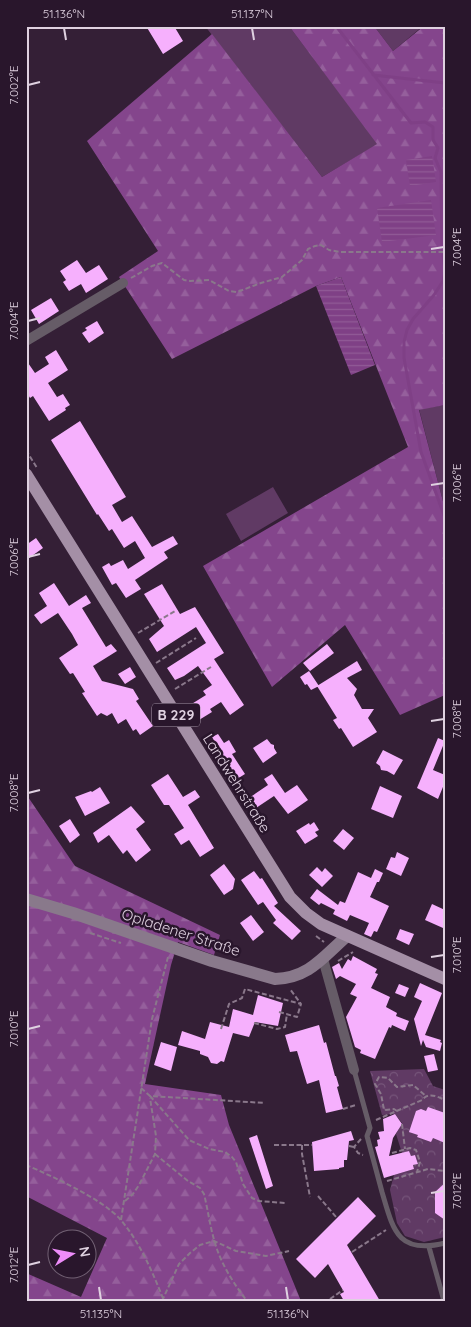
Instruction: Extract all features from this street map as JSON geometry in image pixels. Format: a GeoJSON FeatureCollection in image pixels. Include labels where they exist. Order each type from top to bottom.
{"type":"FeatureCollection","features":[{"type":"Feature","properties":{"kind":"main road","name":"Landwehrstraße"},"geometry":{"type":"LineString","coordinates":[[26,474],[290,897],[306,913],[321,924],[347,936]]}},
{"type":"Feature","properties":{"kind":"main road","name":"Opladener Straße"},"geometry":{"type":"LineString","coordinates":[[26,899],[73,913],[212,961],[275,979],[301,974],[323,959],[347,936]]}},
{"type":"Feature","properties":{"kind":"main road","name":"B 229"},"geometry":{"type":"LineString","coordinates":[[347,936],[445,979]]}},
{"type":"Feature","properties":{"kind":"street"},"geometry":{"type":"LineString","coordinates":[[26,341],[123,283]]}},
{"type":"Feature","properties":{"kind":"street"},"geometry":{"type":"LineString","coordinates":[[323,959],[354,1070]]}},
{"type":"Feature","properties":{"kind":"lane"},"geometry":{"type":"LineString","coordinates":[[354,1070],[369,1122],[370,1128],[367,1136],[392,1226],[397,1234],[420,1246],[429,1247],[445,1243]]}},
{"type":"Feature","properties":{"kind":"lane"},"geometry":{"type":"LineString","coordinates":[[429,1247],[444,1301]]}},
{"type":"Feature","properties":{"kind":"path"},"geometry":{"type":"LineString","coordinates":[[123,283],[152,266],[162,264],[184,280],[209,280],[229,291],[237,292],[261,282],[282,277],[302,260],[308,249],[320,245],[329,250],[340,252],[445,252]]}},
{"type":"Feature","properties":{"kind":"path"},"geometry":{"type":"LineString","coordinates":[[129,639],[174,611]]}},
{"type":"Feature","properties":{"kind":"path"},"geometry":{"type":"LineString","coordinates":[[147,669],[196,638]]}},
{"type":"Feature","properties":{"kind":"path"},"geometry":{"type":"LineString","coordinates":[[164,696],[211,667]]}},
{"type":"Feature","properties":{"kind":"path"},"geometry":{"type":"LineString","coordinates":[[121,1220],[152,1019],[169,955]]}},
{"type":"Feature","properties":{"kind":"path"},"geometry":{"type":"LineString","coordinates":[[288,987],[301,1004]]}},
{"type":"Feature","properties":{"kind":"path"},"geometry":{"type":"LineString","coordinates":[[221,1029],[229,1004],[242,998],[245,989],[301,1004]]}},
{"type":"Feature","properties":{"kind":"path"},"geometry":{"type":"LineString","coordinates":[[279,1012],[297,1017],[301,1004]]}},
{"type":"Feature","properties":{"kind":"path"},"geometry":{"type":"LineString","coordinates":[[254,1023],[277,1029],[285,1027],[287,1014]]}},
{"type":"Feature","properties":{"kind":"path"},"geometry":{"type":"LineString","coordinates":[[397,1111],[394,1109],[384,1110],[381,1094],[375,1084],[377,1078],[388,1078],[397,1087],[413,1085],[424,1092],[426,1096]]}},
{"type":"Feature","properties":{"kind":"path"},"geometry":{"type":"LineString","coordinates":[[140,1088],[150,1096],[189,1140],[209,1149],[226,1152],[232,1157],[236,1162],[243,1184],[252,1198],[259,1202],[285,1203]]}},
{"type":"Feature","properties":{"kind":"path"},"geometry":{"type":"LineString","coordinates":[[369,1122],[422,1100],[426,1096],[431,1095],[445,1100]]}},
{"type":"Feature","properties":{"kind":"path"},"geometry":{"type":"LineString","coordinates":[[150,1096],[265,1103]]}},
{"type":"Feature","properties":{"kind":"path"},"geometry":{"type":"LineString","coordinates":[[125,1201],[139,1185],[154,1154],[156,1126],[150,1096]]}},
{"type":"Feature","properties":{"kind":"path"},"geometry":{"type":"LineString","coordinates":[[342,1109],[364,1104]]}},
{"type":"Feature","properties":{"kind":"path"},"geometry":{"type":"LineString","coordinates":[[402,1124],[406,1149]]}},
{"type":"Feature","properties":{"kind":"path"},"geometry":{"type":"LineString","coordinates":[[274,1145],[312,1145]]}},
{"type":"Feature","properties":{"kind":"path"},"geometry":{"type":"LineString","coordinates":[[302,1145],[310,1197]]}},
{"type":"Feature","properties":{"kind":"path"},"geometry":{"type":"LineString","coordinates":[[349,1146],[354,1147]]}},
{"type":"Feature","properties":{"kind":"path"},"geometry":{"type":"LineString","coordinates":[[392,1152],[412,1148],[418,1154],[420,1162],[417,1172]]}},
{"type":"Feature","properties":{"kind":"path"},"geometry":{"type":"LineString","coordinates":[[154,1154],[188,1181],[200,1188],[207,1205],[214,1242],[229,1274],[248,1301]]}},
{"type":"Feature","properties":{"kind":"path"},"geometry":{"type":"LineString","coordinates":[[26,1165],[91,1198],[115,1214],[121,1220],[151,1268],[163,1300]]}},
{"type":"Feature","properties":{"kind":"path"},"geometry":{"type":"LineString","coordinates":[[380,1183],[428,1169],[445,1171]]}},
{"type":"Feature","properties":{"kind":"path"},"geometry":{"type":"LineString","coordinates":[[318,1196],[337,1218]]}},
{"type":"Feature","properties":{"kind":"path"},"geometry":{"type":"LineString","coordinates":[[352,1252],[392,1226]]}},
{"type":"Feature","properties":{"kind":"path"},"geometry":{"type":"LineString","coordinates":[[163,1300],[179,1264],[200,1245],[214,1242],[236,1251],[258,1256],[289,1251]]}},
{"type":"Feature","properties":{"kind":"path"},"geometry":{"type":"LineString","coordinates":[[330,1299],[343,1290]]}},
{"type":"Feature","properties":{"kind":"green space"},"geometry":{"type":"Polygon","coordinates":[[[205,26],[289,26],[378,144],[322,177],[205,26]]]}},
{"type":"Feature","properties":{"kind":"green space"},"geometry":{"type":"Polygon","coordinates":[[[289,26],[374,26],[393,51],[424,26],[445,26],[445,405],[419,410],[445,509],[445,695],[400,715],[345,625],[272,687],[203,566],[408,447],[341,277],[316,286],[172,359],[119,277],[158,251],[87,141],[212,34],[322,177],[377,144],[289,26]]]}},
{"type":"Feature","properties":{"kind":"green space"},"geometry":{"type":"Polygon","coordinates":[[[374,26],[423,26],[393,51],[374,26]]]}},
{"type":"Feature","properties":{"kind":"green space"},"geometry":{"type":"Polygon","coordinates":[[[445,405],[445,509],[419,409],[445,405]]]}},
{"type":"Feature","properties":{"kind":"green space"},"geometry":{"type":"Polygon","coordinates":[[[273,487],[288,513],[241,541],[226,514],[273,487]]]}},
{"type":"Feature","properties":{"kind":"green space"},"geometry":{"type":"Polygon","coordinates":[[[26,794],[75,866],[220,935],[214,955],[178,942],[171,965],[145,1084],[221,1095],[229,1125],[301,1301],[26,1301],[26,1273],[81,1297],[88,1280],[98,1280],[98,1258],[107,1238],[98,1233],[98,1230],[92,1230],[26,1196],[26,794]]]}},
{"type":"Feature","properties":{"kind":"green space"},"geometry":{"type":"Polygon","coordinates":[[[424,1069],[433,1086],[445,1090],[445,1237],[424,1242],[405,1236],[397,1223],[390,1190],[394,1175],[414,1169],[413,1165],[418,1164],[415,1155],[411,1156],[409,1151],[402,1153],[396,1134],[402,1123],[395,1114],[382,1115],[370,1071],[424,1069]]]}},
{"type":"Feature","properties":{"kind":"shaded area"},"geometry":{"type":"Polygon","coordinates":[[[432,156],[436,182],[410,186],[406,160],[432,156]]]}},
{"type":"Feature","properties":{"kind":"shaded area"},"geometry":{"type":"Polygon","coordinates":[[[431,200],[436,235],[382,242],[377,208],[431,200]]]}},
{"type":"Feature","properties":{"kind":"shaded area"},"geometry":{"type":"Polygon","coordinates":[[[341,277],[375,365],[351,375],[316,286],[341,277]]]}},
{"type":"Feature","properties":{"kind":"building"},"geometry":{"type":"Polygon","coordinates":[[[146,26],[174,26],[183,41],[163,54],[146,26]]]}},
{"type":"Feature","properties":{"kind":"building"},"geometry":{"type":"Polygon","coordinates":[[[77,260],[86,273],[99,265],[108,279],[86,293],[81,284],[69,291],[63,282],[66,280],[60,271],[77,260]]]}},
{"type":"Feature","properties":{"kind":"building"},"geometry":{"type":"Polygon","coordinates":[[[51,298],[59,311],[39,324],[31,310],[51,298]]]}},
{"type":"Feature","properties":{"kind":"building"},"geometry":{"type":"Polygon","coordinates":[[[97,321],[104,333],[89,343],[82,333],[87,330],[85,328],[97,321]]]}},
{"type":"Feature","properties":{"kind":"building"},"geometry":{"type":"Polygon","coordinates":[[[56,350],[68,370],[48,383],[57,397],[63,394],[70,405],[65,408],[66,410],[49,421],[33,396],[30,398],[26,391],[26,360],[35,373],[49,364],[45,357],[56,350]]]}},
{"type":"Feature","properties":{"kind":"building"},"geometry":{"type":"Polygon","coordinates":[[[80,421],[126,497],[112,505],[122,522],[132,516],[152,547],[173,536],[178,544],[164,552],[168,558],[135,580],[141,589],[126,598],[116,583],[112,585],[102,567],[109,563],[111,566],[123,560],[128,569],[145,558],[135,541],[124,548],[112,529],[109,531],[97,515],[51,440],[80,421]]]}},
{"type":"Feature","properties":{"kind":"building"},"geometry":{"type":"Polygon","coordinates":[[[36,538],[43,548],[29,558],[26,553],[26,545],[36,538]]]}},
{"type":"Feature","properties":{"kind":"building"},"geometry":{"type":"Polygon","coordinates":[[[54,583],[69,606],[86,595],[91,603],[82,608],[106,647],[111,644],[117,651],[93,666],[102,681],[133,689],[139,699],[136,701],[153,726],[140,735],[136,729],[133,731],[126,719],[118,724],[112,713],[107,716],[101,713],[97,716],[82,693],[85,692],[73,673],[70,674],[59,658],[78,645],[72,634],[58,613],[41,624],[34,615],[47,606],[39,593],[54,583]]]}},
{"type":"Feature","properties":{"kind":"building"},"geometry":{"type":"Polygon","coordinates":[[[162,584],[180,614],[195,607],[224,653],[214,659],[244,705],[230,715],[221,702],[210,709],[212,712],[199,720],[190,705],[206,695],[203,691],[212,685],[198,666],[175,680],[167,668],[206,643],[196,627],[157,652],[149,639],[164,626],[144,594],[162,584]]]}},
{"type":"Feature","properties":{"kind":"building"},"geometry":{"type":"Polygon","coordinates":[[[327,644],[334,653],[310,671],[303,663],[327,644]]]}},
{"type":"Feature","properties":{"kind":"building"},"geometry":{"type":"Polygon","coordinates":[[[357,661],[362,670],[347,678],[357,689],[354,695],[362,709],[374,709],[368,718],[377,732],[353,747],[341,728],[339,729],[333,720],[337,718],[317,686],[357,661]]]}},
{"type":"Feature","properties":{"kind":"building"},"geometry":{"type":"Polygon","coordinates":[[[130,667],[136,677],[125,684],[118,674],[130,667]]]}},
{"type":"Feature","properties":{"kind":"building"},"geometry":{"type":"Polygon","coordinates":[[[309,671],[319,686],[311,690],[300,677],[309,671]]]}},
{"type":"Feature","properties":{"kind":"building"},"geometry":{"type":"Polygon","coordinates":[[[218,734],[224,743],[229,740],[236,752],[232,754],[245,774],[237,779],[212,737],[218,734]]]}},
{"type":"Feature","properties":{"kind":"building"},"geometry":{"type":"Polygon","coordinates":[[[438,738],[445,741],[433,770],[445,775],[445,782],[438,799],[417,788],[438,738]]]}},
{"type":"Feature","properties":{"kind":"building"},"geometry":{"type":"Polygon","coordinates":[[[267,739],[274,745],[277,753],[263,763],[253,748],[267,739]]]}},
{"type":"Feature","properties":{"kind":"building"},"geometry":{"type":"Polygon","coordinates":[[[383,750],[403,760],[394,775],[381,770],[380,766],[376,763],[383,750]]]}},
{"type":"Feature","properties":{"kind":"building"},"geometry":{"type":"Polygon","coordinates":[[[168,774],[183,797],[195,790],[200,797],[188,805],[214,848],[200,857],[189,840],[181,845],[174,834],[184,828],[169,805],[164,805],[151,785],[168,774]]]}},
{"type":"Feature","properties":{"kind":"building"},"geometry":{"type":"Polygon","coordinates":[[[272,774],[285,793],[297,785],[308,800],[288,814],[274,796],[256,808],[249,798],[268,785],[264,779],[272,774]]]}},
{"type":"Feature","properties":{"kind":"building"},"geometry":{"type":"Polygon","coordinates":[[[380,786],[402,796],[393,818],[371,809],[380,786]]]}},
{"type":"Feature","properties":{"kind":"building"},"geometry":{"type":"Polygon","coordinates":[[[100,787],[110,803],[85,816],[75,797],[92,792],[100,787]]]}},
{"type":"Feature","properties":{"kind":"building"},"geometry":{"type":"Polygon","coordinates":[[[131,806],[145,822],[136,829],[151,850],[136,862],[127,850],[123,854],[109,835],[98,843],[93,833],[131,806]]]}},
{"type":"Feature","properties":{"kind":"building"},"geometry":{"type":"Polygon","coordinates":[[[70,819],[80,835],[70,843],[59,826],[70,819]]]}},
{"type":"Feature","properties":{"kind":"building"},"geometry":{"type":"Polygon","coordinates":[[[314,822],[319,830],[315,832],[318,836],[305,844],[296,831],[314,822]]]}},
{"type":"Feature","properties":{"kind":"building"},"geometry":{"type":"Polygon","coordinates":[[[343,829],[354,838],[344,850],[333,841],[343,829]]]}},
{"type":"Feature","properties":{"kind":"building"},"geometry":{"type":"Polygon","coordinates":[[[397,852],[409,858],[401,876],[386,869],[391,857],[395,858],[397,852]]]}},
{"type":"Feature","properties":{"kind":"building"},"geometry":{"type":"Polygon","coordinates":[[[224,864],[235,879],[233,889],[224,895],[210,875],[224,864]]]}},
{"type":"Feature","properties":{"kind":"building"},"geometry":{"type":"Polygon","coordinates":[[[317,867],[322,872],[325,868],[333,876],[322,887],[309,875],[317,867]]]}},
{"type":"Feature","properties":{"kind":"building"},"geometry":{"type":"Polygon","coordinates":[[[375,869],[383,873],[370,897],[389,906],[377,932],[374,931],[371,937],[364,934],[369,923],[350,915],[347,921],[333,914],[335,910],[321,903],[319,905],[310,898],[317,889],[338,905],[340,901],[345,903],[358,872],[371,878],[375,869]]]}},
{"type":"Feature","properties":{"kind":"building"},"geometry":{"type":"Polygon","coordinates":[[[254,871],[260,879],[262,878],[278,903],[274,906],[301,931],[292,940],[273,923],[276,920],[263,902],[258,905],[241,880],[254,871]]]}},
{"type":"Feature","properties":{"kind":"building"},"geometry":{"type":"Polygon","coordinates":[[[432,904],[445,910],[443,928],[425,920],[432,904]]]}},
{"type":"Feature","properties":{"kind":"building"},"geometry":{"type":"Polygon","coordinates":[[[251,915],[264,932],[253,941],[240,923],[251,915]]]}},
{"type":"Feature","properties":{"kind":"building"},"geometry":{"type":"Polygon","coordinates":[[[400,929],[414,934],[409,945],[396,939],[400,929]]]}},
{"type":"Feature","properties":{"kind":"building"},"geometry":{"type":"Polygon","coordinates":[[[353,956],[377,969],[375,973],[378,974],[371,988],[390,997],[386,1007],[397,1013],[396,1016],[409,1021],[405,1031],[392,1025],[391,1028],[389,1027],[375,1059],[360,1053],[361,1050],[355,1047],[346,1017],[357,997],[350,994],[356,984],[340,976],[336,979],[332,967],[339,963],[342,969],[348,959],[351,961],[353,956]]]}},
{"type":"Feature","properties":{"kind":"building"},"geometry":{"type":"Polygon","coordinates":[[[420,983],[442,993],[425,1035],[441,1040],[440,1051],[426,1047],[423,1040],[421,1046],[414,1019],[422,1001],[414,997],[420,983]]]}},
{"type":"Feature","properties":{"kind":"building"},"geometry":{"type":"Polygon","coordinates":[[[399,984],[409,988],[405,997],[395,993],[399,984]]]}},
{"type":"Feature","properties":{"kind":"building"},"geometry":{"type":"Polygon","coordinates":[[[258,995],[283,1003],[278,1026],[255,1022],[249,1037],[233,1033],[224,1062],[211,1063],[208,1057],[200,1054],[200,1051],[178,1045],[182,1031],[205,1039],[210,1022],[229,1027],[233,1009],[253,1015],[258,995]]]}},
{"type":"Feature","properties":{"kind":"building"},"geometry":{"type":"Polygon","coordinates":[[[319,1025],[339,1086],[337,1087],[343,1109],[326,1113],[319,1080],[307,1084],[297,1051],[290,1052],[285,1035],[319,1025]]]}},
{"type":"Feature","properties":{"kind":"building"},"geometry":{"type":"Polygon","coordinates":[[[161,1042],[177,1047],[171,1071],[154,1065],[161,1042]]]}},
{"type":"Feature","properties":{"kind":"building"},"geometry":{"type":"Polygon","coordinates":[[[434,1054],[438,1070],[428,1072],[424,1056],[434,1054]]]}},
{"type":"Feature","properties":{"kind":"building"},"geometry":{"type":"Polygon","coordinates":[[[428,1107],[445,1113],[445,1143],[433,1138],[431,1142],[409,1132],[416,1111],[421,1109],[426,1111],[428,1107]]]}},
{"type":"Feature","properties":{"kind":"building"},"geometry":{"type":"Polygon","coordinates":[[[395,1114],[402,1124],[393,1138],[389,1156],[409,1151],[411,1156],[415,1155],[418,1164],[413,1165],[414,1169],[384,1178],[375,1147],[378,1146],[377,1140],[380,1139],[378,1132],[384,1131],[383,1119],[395,1114]]]}},
{"type":"Feature","properties":{"kind":"building"},"geometry":{"type":"Polygon","coordinates":[[[351,1131],[354,1140],[349,1141],[347,1160],[344,1160],[344,1167],[314,1171],[312,1142],[351,1131]]]}},
{"type":"Feature","properties":{"kind":"building"},"geometry":{"type":"Polygon","coordinates":[[[257,1135],[273,1186],[266,1189],[249,1138],[257,1135]]]}},
{"type":"Feature","properties":{"kind":"building"},"geometry":{"type":"Polygon","coordinates":[[[445,1183],[445,1220],[435,1213],[435,1192],[445,1183]]]}},
{"type":"Feature","properties":{"kind":"building"},"geometry":{"type":"Polygon","coordinates":[[[358,1197],[376,1216],[347,1245],[380,1301],[344,1301],[340,1294],[344,1292],[328,1264],[315,1278],[296,1259],[358,1197]]]}},
{"type":"Feature","properties":{"kind":"waterway"},"geometry":{"type":"LineString","coordinates":[[336,26],[411,123],[425,122],[433,127],[433,140],[438,148],[435,158],[441,172],[442,247]]}},
{"type":"Feature","properties":{"kind":"waterway"},"geometry":{"type":"LineString","coordinates":[[373,75],[445,83]]}},
{"type":"Feature","properties":{"kind":"waterway"},"geometry":{"type":"LineString","coordinates":[[443,255],[445,270],[443,281],[434,295],[413,319],[407,330],[404,342],[404,358],[421,452],[445,518]]}}]}
